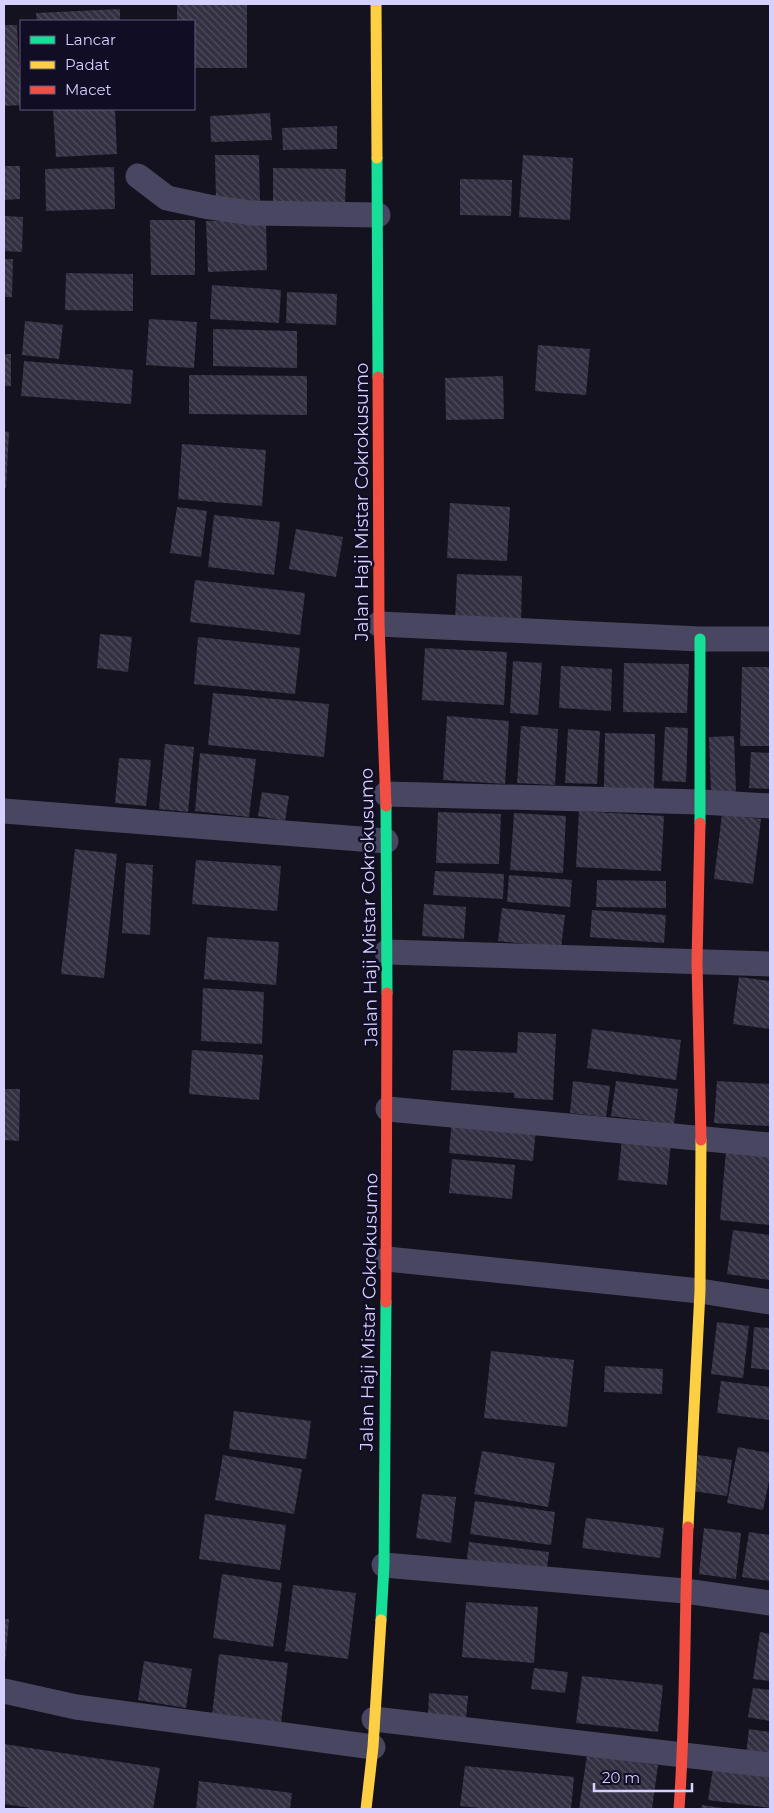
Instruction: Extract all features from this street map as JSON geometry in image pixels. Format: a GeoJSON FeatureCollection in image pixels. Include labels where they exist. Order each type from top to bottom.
{"type":"FeatureCollection","features":[{"type":"Feature","properties":{"kind":"main road","name":"Jalan Haji Mistar Cokrokusumo"},"geometry":{"type":"LineString","coordinates":[[366,1809],[373,1747],[384,1565],[388,1109],[386,794],[379,624],[376,4]]}},
{"type":"Feature","properties":{"kind":"main road"},"geometry":{"type":"LineString","coordinates":[[679,1809],[683,1756],[685,1591],[700,1291],[701,1137],[698,962],[701,802],[700,639]]}},
{"type":"Feature","properties":{"kind":"street"},"geometry":{"type":"LineString","coordinates":[[138,176],[167,198],[209,207],[251,212],[378,215]]}},
{"type":"Feature","properties":{"kind":"street"},"geometry":{"type":"LineString","coordinates":[[379,624],[700,639],[770,639]]}},
{"type":"Feature","properties":{"kind":"street"},"geometry":{"type":"LineString","coordinates":[[386,794],[701,802],[770,806]]}},
{"type":"Feature","properties":{"kind":"street"},"geometry":{"type":"LineString","coordinates":[[4,811],[386,841]]}},
{"type":"Feature","properties":{"kind":"street"},"geometry":{"type":"LineString","coordinates":[[388,952],[770,964]]}},
{"type":"Feature","properties":{"kind":"street"},"geometry":{"type":"LineString","coordinates":[[388,1109],[770,1145]]}},
{"type":"Feature","properties":{"kind":"street"},"geometry":{"type":"LineString","coordinates":[[387,1259],[700,1291],[770,1302]]}},
{"type":"Feature","properties":{"kind":"street"},"geometry":{"type":"LineString","coordinates":[[384,1565],[685,1591],[770,1603]]}},
{"type":"Feature","properties":{"kind":"street"},"geometry":{"type":"LineString","coordinates":[[4,1691],[76,1707],[373,1747]]}},
{"type":"Feature","properties":{"kind":"street"},"geometry":{"type":"LineString","coordinates":[[374,1719],[770,1766]]}},
{"type":"Feature","properties":{"kind":"building"},"geometry":{"type":"Polygon","coordinates":[[[177,4],[247,4],[247,68],[195,68],[195,20],[177,20],[177,4]]]}},
{"type":"Feature","properties":{"kind":"building"},"geometry":{"type":"Polygon","coordinates":[[[120,9],[120,20],[37,20],[36,13],[120,9]]]}},
{"type":"Feature","properties":{"kind":"building"},"geometry":{"type":"Polygon","coordinates":[[[4,25],[17,25],[20,105],[4,106],[4,25]]]}},
{"type":"Feature","properties":{"kind":"building"},"geometry":{"type":"Polygon","coordinates":[[[53,110],[115,110],[117,154],[56,157],[53,110]]]}},
{"type":"Feature","properties":{"kind":"building"},"geometry":{"type":"Polygon","coordinates":[[[270,113],[272,140],[211,142],[210,116],[270,113]]]}},
{"type":"Feature","properties":{"kind":"building"},"geometry":{"type":"Polygon","coordinates":[[[337,126],[337,149],[283,150],[282,128],[337,126]]]}},
{"type":"Feature","properties":{"kind":"building"},"geometry":{"type":"Polygon","coordinates":[[[215,155],[259,155],[260,202],[216,204],[215,155]]]}},
{"type":"Feature","properties":{"kind":"building"},"geometry":{"type":"Polygon","coordinates":[[[523,155],[573,158],[570,220],[519,217],[523,155]]]}},
{"type":"Feature","properties":{"kind":"building"},"geometry":{"type":"Polygon","coordinates":[[[4,166],[20,166],[20,199],[4,200],[4,166]]]}},
{"type":"Feature","properties":{"kind":"building"},"geometry":{"type":"Polygon","coordinates":[[[114,167],[115,209],[46,211],[45,169],[114,167]]]}},
{"type":"Feature","properties":{"kind":"building"},"geometry":{"type":"Polygon","coordinates":[[[273,168],[346,169],[345,206],[273,204],[273,168]]]}},
{"type":"Feature","properties":{"kind":"building"},"geometry":{"type":"Polygon","coordinates":[[[460,179],[512,180],[511,216],[460,215],[460,179]]]}},
{"type":"Feature","properties":{"kind":"building"},"geometry":{"type":"Polygon","coordinates":[[[4,216],[23,217],[22,252],[4,251],[4,216]]]}},
{"type":"Feature","properties":{"kind":"building"},"geometry":{"type":"Polygon","coordinates":[[[150,220],[195,220],[195,275],[151,275],[150,220]]]}},
{"type":"Feature","properties":{"kind":"building"},"geometry":{"type":"Polygon","coordinates":[[[266,220],[267,270],[208,272],[206,221],[266,220]]]}},
{"type":"Feature","properties":{"kind":"building"},"geometry":{"type":"Polygon","coordinates":[[[4,259],[13,259],[12,297],[4,297],[4,259]]]}},
{"type":"Feature","properties":{"kind":"building"},"geometry":{"type":"Polygon","coordinates":[[[66,273],[133,274],[133,311],[65,310],[66,273]]]}},
{"type":"Feature","properties":{"kind":"building"},"geometry":{"type":"Polygon","coordinates":[[[212,285],[281,290],[279,323],[210,319],[212,285]]]}},
{"type":"Feature","properties":{"kind":"building"},"geometry":{"type":"Polygon","coordinates":[[[287,292],[337,294],[336,325],[286,323],[287,292]]]}},
{"type":"Feature","properties":{"kind":"building"},"geometry":{"type":"Polygon","coordinates":[[[149,319],[197,322],[194,368],[146,365],[149,319]]]}},
{"type":"Feature","properties":{"kind":"building"},"geometry":{"type":"Polygon","coordinates":[[[25,321],[63,325],[59,359],[22,355],[25,321]]]}},
{"type":"Feature","properties":{"kind":"building"},"geometry":{"type":"Polygon","coordinates":[[[213,329],[297,331],[297,368],[213,366],[213,329]]]}},
{"type":"Feature","properties":{"kind":"building"},"geometry":{"type":"Polygon","coordinates":[[[538,345],[590,349],[586,395],[535,391],[538,345]]]}},
{"type":"Feature","properties":{"kind":"building"},"geometry":{"type":"Polygon","coordinates":[[[4,354],[11,354],[11,386],[4,386],[4,354]]]}},
{"type":"Feature","properties":{"kind":"building"},"geometry":{"type":"Polygon","coordinates":[[[24,361],[133,370],[131,404],[21,396],[24,361]]]}},
{"type":"Feature","properties":{"kind":"building"},"geometry":{"type":"Polygon","coordinates":[[[189,375],[307,376],[307,415],[189,414],[189,375]]]}},
{"type":"Feature","properties":{"kind":"building"},"geometry":{"type":"Polygon","coordinates":[[[503,376],[504,419],[446,420],[445,378],[503,376]]]}},
{"type":"Feature","properties":{"kind":"building"},"geometry":{"type":"Polygon","coordinates":[[[4,431],[9,432],[6,488],[4,488],[4,431]]]}},
{"type":"Feature","properties":{"kind":"building"},"geometry":{"type":"Polygon","coordinates":[[[182,444],[266,450],[262,506],[178,499],[182,444]]]}},
{"type":"Feature","properties":{"kind":"building"},"geometry":{"type":"Polygon","coordinates":[[[450,503],[510,507],[507,561],[447,558],[450,503]]]}},
{"type":"Feature","properties":{"kind":"building"},"geometry":{"type":"Polygon","coordinates":[[[177,507],[207,511],[201,557],[170,553],[177,507]]]}},
{"type":"Feature","properties":{"kind":"building"},"geometry":{"type":"Polygon","coordinates":[[[214,515],[280,522],[274,575],[208,567],[214,515]]]}},
{"type":"Feature","properties":{"kind":"building"},"geometry":{"type":"Polygon","coordinates":[[[296,529],[343,537],[336,577],[289,569],[296,529]]]}},
{"type":"Feature","properties":{"kind":"building"},"geometry":{"type":"Polygon","coordinates":[[[457,574],[522,576],[521,625],[455,622],[457,574]]]}},
{"type":"Feature","properties":{"kind":"building"},"geometry":{"type":"Polygon","coordinates":[[[195,580],[305,593],[300,635],[190,622],[195,580]]]}},
{"type":"Feature","properties":{"kind":"building"},"geometry":{"type":"Polygon","coordinates":[[[100,634],[132,637],[128,672],[97,668],[100,634]]]}},
{"type":"Feature","properties":{"kind":"building"},"geometry":{"type":"Polygon","coordinates":[[[198,637],[300,648],[295,694],[194,684],[198,637]]]}},
{"type":"Feature","properties":{"kind":"building"},"geometry":{"type":"Polygon","coordinates":[[[425,648],[507,652],[504,705],[422,700],[425,648]]]}},
{"type":"Feature","properties":{"kind":"building"},"geometry":{"type":"Polygon","coordinates":[[[513,661],[542,663],[538,715],[510,713],[513,661]]]}},
{"type":"Feature","properties":{"kind":"building"},"geometry":{"type":"Polygon","coordinates":[[[624,663],[689,664],[687,713],[623,712],[624,663]]]}},
{"type":"Feature","properties":{"kind":"building"},"geometry":{"type":"Polygon","coordinates":[[[561,666],[612,669],[611,711],[559,708],[561,666]]]}},
{"type":"Feature","properties":{"kind":"building"},"geometry":{"type":"Polygon","coordinates":[[[742,667],[770,667],[770,746],[740,746],[742,667]]]}},
{"type":"Feature","properties":{"kind":"building"},"geometry":{"type":"Polygon","coordinates":[[[213,693],[329,704],[324,757],[208,745],[213,693]]]}},
{"type":"Feature","properties":{"kind":"building"},"geometry":{"type":"Polygon","coordinates":[[[447,716],[509,721],[505,784],[443,780],[447,716]]]}},
{"type":"Feature","properties":{"kind":"building"},"geometry":{"type":"Polygon","coordinates":[[[521,726],[558,729],[555,785],[517,783],[521,726]]]}},
{"type":"Feature","properties":{"kind":"building"},"geometry":{"type":"Polygon","coordinates":[[[665,727],[688,728],[686,782],[662,781],[665,727]]]}},
{"type":"Feature","properties":{"kind":"building"},"geometry":{"type":"Polygon","coordinates":[[[568,729],[600,731],[597,784],[565,783],[568,729]]]}},
{"type":"Feature","properties":{"kind":"building"},"geometry":{"type":"Polygon","coordinates":[[[605,733],[655,734],[654,789],[604,787],[605,733]]]}},
{"type":"Feature","properties":{"kind":"building"},"geometry":{"type":"Polygon","coordinates":[[[734,736],[736,793],[711,794],[709,737],[734,736]]]}},
{"type":"Feature","properties":{"kind":"building"},"geometry":{"type":"Polygon","coordinates":[[[165,744],[194,747],[188,812],[159,809],[165,744]]]}},
{"type":"Feature","properties":{"kind":"building"},"geometry":{"type":"Polygon","coordinates":[[[751,752],[770,753],[770,789],[749,788],[751,752]]]}},
{"type":"Feature","properties":{"kind":"building"},"geometry":{"type":"Polygon","coordinates":[[[200,753],[256,759],[249,817],[195,811],[200,753]]]}},
{"type":"Feature","properties":{"kind":"building"},"geometry":{"type":"Polygon","coordinates":[[[119,758],[151,760],[146,806],[115,803],[119,758]]]}},
{"type":"Feature","properties":{"kind":"building"},"geometry":{"type":"Polygon","coordinates":[[[262,792],[289,796],[285,821],[258,816],[262,792]]]}},
{"type":"Feature","properties":{"kind":"building"},"geometry":{"type":"Polygon","coordinates":[[[579,811],[664,816],[661,871],[576,867],[579,811]]]}},
{"type":"Feature","properties":{"kind":"building"},"geometry":{"type":"Polygon","coordinates":[[[438,812],[501,814],[499,864],[436,863],[438,812]]]}},
{"type":"Feature","properties":{"kind":"building"},"geometry":{"type":"Polygon","coordinates":[[[514,813],[566,816],[563,873],[510,870],[514,813]]]}},
{"type":"Feature","properties":{"kind":"building"},"geometry":{"type":"Polygon","coordinates":[[[722,814],[761,819],[753,884],[714,879],[722,814]]]}},
{"type":"Feature","properties":{"kind":"building"},"geometry":{"type":"Polygon","coordinates":[[[75,849],[117,854],[104,978],[61,974],[75,849]]]}},
{"type":"Feature","properties":{"kind":"building"},"geometry":{"type":"Polygon","coordinates":[[[196,860],[281,866],[277,911],[192,904],[196,860]]]}},
{"type":"Feature","properties":{"kind":"building"},"geometry":{"type":"Polygon","coordinates":[[[126,863],[153,865],[150,935],[122,933],[126,863]]]}},
{"type":"Feature","properties":{"kind":"building"},"geometry":{"type":"Polygon","coordinates":[[[435,871],[504,874],[503,899],[433,895],[435,871]]]}},
{"type":"Feature","properties":{"kind":"building"},"geometry":{"type":"Polygon","coordinates":[[[509,875],[572,880],[570,907],[507,902],[509,875]]]}},
{"type":"Feature","properties":{"kind":"building"},"geometry":{"type":"Polygon","coordinates":[[[597,880],[666,881],[666,908],[596,907],[597,880]]]}},
{"type":"Feature","properties":{"kind":"building"},"geometry":{"type":"Polygon","coordinates":[[[424,904],[466,907],[464,939],[422,936],[424,904]]]}},
{"type":"Feature","properties":{"kind":"building"},"geometry":{"type":"Polygon","coordinates":[[[502,908],[565,915],[561,948],[498,941],[502,908]]]}},
{"type":"Feature","properties":{"kind":"building"},"geometry":{"type":"Polygon","coordinates":[[[592,910],[666,915],[664,943],[590,937],[592,910]]]}},
{"type":"Feature","properties":{"kind":"building"},"geometry":{"type":"Polygon","coordinates":[[[207,937],[279,942],[276,985],[204,979],[207,937]]]}},
{"type":"Feature","properties":{"kind":"building"},"geometry":{"type":"Polygon","coordinates":[[[739,977],[770,981],[770,1029],[733,1024],[739,977]]]}},
{"type":"Feature","properties":{"kind":"building"},"geometry":{"type":"Polygon","coordinates":[[[203,988],[264,992],[262,1044],[201,1041],[203,988]]]}},
{"type":"Feature","properties":{"kind":"building"},"geometry":{"type":"Polygon","coordinates":[[[592,1029],[681,1040],[676,1080],[587,1068],[592,1029]]]}},
{"type":"Feature","properties":{"kind":"building"},"geometry":{"type":"Polygon","coordinates":[[[518,1032],[556,1034],[553,1100],[514,1098],[514,1093],[451,1090],[453,1050],[517,1053],[518,1032]]]}},
{"type":"Feature","properties":{"kind":"building"},"geometry":{"type":"Polygon","coordinates":[[[192,1050],[263,1055],[259,1100],[189,1094],[192,1050]]]}},
{"type":"Feature","properties":{"kind":"building"},"geometry":{"type":"Polygon","coordinates":[[[573,1081],[610,1086],[606,1117],[570,1113],[573,1081]]]}},
{"type":"Feature","properties":{"kind":"building"},"geometry":{"type":"Polygon","coordinates":[[[616,1081],[678,1089],[674,1124],[611,1116],[616,1081]]]}},
{"type":"Feature","properties":{"kind":"building"},"geometry":{"type":"Polygon","coordinates":[[[717,1081],[770,1084],[770,1126],[714,1123],[717,1081]]]}},
{"type":"Feature","properties":{"kind":"building"},"geometry":{"type":"Polygon","coordinates":[[[4,1089],[20,1089],[19,1141],[4,1140],[4,1089]]]}},
{"type":"Feature","properties":{"kind":"building"},"geometry":{"type":"Polygon","coordinates":[[[452,1120],[536,1128],[533,1161],[449,1153],[452,1120]]]}},
{"type":"Feature","properties":{"kind":"building"},"geometry":{"type":"Polygon","coordinates":[[[622,1138],[671,1142],[667,1185],[618,1180],[622,1138]]]}},
{"type":"Feature","properties":{"kind":"building"},"geometry":{"type":"Polygon","coordinates":[[[726,1151],[770,1155],[770,1225],[720,1220],[726,1151]]]}},
{"type":"Feature","properties":{"kind":"building"},"geometry":{"type":"Polygon","coordinates":[[[452,1159],[515,1165],[512,1199],[449,1193],[452,1159]]]}},
{"type":"Feature","properties":{"kind":"building"},"geometry":{"type":"Polygon","coordinates":[[[733,1230],[770,1235],[770,1280],[727,1274],[733,1230]]]}},
{"type":"Feature","properties":{"kind":"building"},"geometry":{"type":"Polygon","coordinates":[[[717,1322],[749,1326],[743,1378],[711,1374],[717,1322]]]}},
{"type":"Feature","properties":{"kind":"building"},"geometry":{"type":"Polygon","coordinates":[[[754,1327],[770,1328],[770,1370],[751,1368],[754,1327]]]}},
{"type":"Feature","properties":{"kind":"building"},"geometry":{"type":"Polygon","coordinates":[[[491,1351],[574,1360],[567,1427],[484,1418],[491,1351]]]}},
{"type":"Feature","properties":{"kind":"building"},"geometry":{"type":"Polygon","coordinates":[[[605,1366],[663,1369],[662,1394],[604,1392],[605,1366]]]}},
{"type":"Feature","properties":{"kind":"building"},"geometry":{"type":"Polygon","coordinates":[[[721,1381],[770,1387],[770,1420],[717,1413],[721,1381]]]}},
{"type":"Feature","properties":{"kind":"building"},"geometry":{"type":"Polygon","coordinates":[[[234,1411],[311,1421],[306,1459],[229,1449],[234,1411]]]}},
{"type":"Feature","properties":{"kind":"building"},"geometry":{"type":"Polygon","coordinates":[[[738,1447],[770,1453],[770,1482],[763,1510],[727,1503],[738,1447]]]}},
{"type":"Feature","properties":{"kind":"building"},"geometry":{"type":"Polygon","coordinates":[[[482,1451],[555,1463],[548,1507],[474,1494],[482,1451]]]}},
{"type":"Feature","properties":{"kind":"building"},"geometry":{"type":"Polygon","coordinates":[[[223,1455],[302,1469],[294,1514],[215,1500],[223,1455]]]}},
{"type":"Feature","properties":{"kind":"building"},"geometry":{"type":"Polygon","coordinates":[[[698,1455],[732,1460],[727,1496],[693,1491],[698,1455]]]}},
{"type":"Feature","properties":{"kind":"building"},"geometry":{"type":"Polygon","coordinates":[[[422,1494],[456,1497],[451,1543],[416,1538],[422,1494]]]}},
{"type":"Feature","properties":{"kind":"building"},"geometry":{"type":"Polygon","coordinates":[[[475,1501],[555,1512],[551,1545],[470,1534],[475,1501]]]}},
{"type":"Feature","properties":{"kind":"building"},"geometry":{"type":"Polygon","coordinates":[[[205,1514],[286,1525],[280,1570],[199,1559],[205,1514]]]}},
{"type":"Feature","properties":{"kind":"building"},"geometry":{"type":"Polygon","coordinates":[[[586,1518],[664,1528],[660,1558],[582,1548],[586,1518]]]}},
{"type":"Feature","properties":{"kind":"building"},"geometry":{"type":"Polygon","coordinates":[[[704,1528],[741,1533],[736,1579],[699,1574],[704,1528]]]}},
{"type":"Feature","properties":{"kind":"building"},"geometry":{"type":"Polygon","coordinates":[[[749,1532],[770,1535],[770,1581],[742,1577],[749,1532]]]}},
{"type":"Feature","properties":{"kind":"building"},"geometry":{"type":"Polygon","coordinates":[[[469,1542],[549,1552],[546,1576],[466,1566],[469,1542]]]}},
{"type":"Feature","properties":{"kind":"building"},"geometry":{"type":"Polygon","coordinates":[[[222,1574],[282,1583],[273,1647],[213,1638],[222,1574]]]}},
{"type":"Feature","properties":{"kind":"building"},"geometry":{"type":"Polygon","coordinates":[[[293,1585],[356,1593],[348,1659],[285,1651],[293,1585]]]}},
{"type":"Feature","properties":{"kind":"building"},"geometry":{"type":"Polygon","coordinates":[[[466,1602],[538,1607],[534,1663],[462,1657],[466,1602]]]}},
{"type":"Feature","properties":{"kind":"building"},"geometry":{"type":"Polygon","coordinates":[[[4,1619],[9,1619],[5,1664],[4,1663],[4,1619]]]}},
{"type":"Feature","properties":{"kind":"building"},"geometry":{"type":"Polygon","coordinates":[[[760,1632],[770,1634],[770,1681],[753,1679],[760,1632]]]}},
{"type":"Feature","properties":{"kind":"building"},"geometry":{"type":"Polygon","coordinates":[[[219,1654],[288,1663],[281,1723],[212,1715],[219,1654]]]}},
{"type":"Feature","properties":{"kind":"building"},"geometry":{"type":"Polygon","coordinates":[[[144,1661],[192,1669],[186,1708],[138,1700],[144,1661]]]}},
{"type":"Feature","properties":{"kind":"building"},"geometry":{"type":"Polygon","coordinates":[[[534,1668],[568,1672],[565,1693],[531,1689],[534,1668]]]}},
{"type":"Feature","properties":{"kind":"building"},"geometry":{"type":"Polygon","coordinates":[[[582,1676],[663,1685],[658,1732],[576,1723],[582,1676]]]}},
{"type":"Feature","properties":{"kind":"building"},"geometry":{"type":"Polygon","coordinates":[[[753,1688],[770,1690],[770,1721],[748,1717],[753,1688]]]}},
{"type":"Feature","properties":{"kind":"building"},"geometry":{"type":"Polygon","coordinates":[[[429,1693],[468,1696],[466,1719],[428,1716],[429,1693]]]}},
{"type":"Feature","properties":{"kind":"building"},"geometry":{"type":"Polygon","coordinates":[[[749,1729],[770,1732],[770,1757],[746,1754],[749,1729]]]}},
{"type":"Feature","properties":{"kind":"building"},"geometry":{"type":"Polygon","coordinates":[[[4,1744],[160,1768],[153,1809],[38,1809],[4,1804],[4,1744]]]}},
{"type":"Feature","properties":{"kind":"building"},"geometry":{"type":"Polygon","coordinates":[[[587,1755],[658,1765],[652,1809],[579,1809],[587,1755]]]}},
{"type":"Feature","properties":{"kind":"building"},"geometry":{"type":"Polygon","coordinates":[[[465,1766],[574,1777],[571,1809],[490,1809],[460,1806],[465,1766]]]}},
{"type":"Feature","properties":{"kind":"building"},"geometry":{"type":"Polygon","coordinates":[[[713,1768],[770,1776],[770,1808],[708,1800],[713,1768]]]}},
{"type":"Feature","properties":{"kind":"building"},"geometry":{"type":"Polygon","coordinates":[[[199,1781],[292,1793],[290,1809],[196,1809],[199,1781]]]}},
{"type":"Feature","properties":{"kind":"building"},"geometry":{"type":"Polygon","coordinates":[[[702,1805],[723,1808],[723,1809],[701,1809],[702,1805]]]}},
{"type":"Feature","properties":{"kind":"traffic: fast"},"geometry":{"type":"LineString","coordinates":[[377,158],[378,377]]}},
{"type":"Feature","properties":{"kind":"traffic: fast"},"geometry":{"type":"LineString","coordinates":[[700,639],[700,823]]}},
{"type":"Feature","properties":{"kind":"traffic: fast"},"geometry":{"type":"LineString","coordinates":[[386,806],[387,993]]}},
{"type":"Feature","properties":{"kind":"traffic: fast"},"geometry":{"type":"LineString","coordinates":[[381,1620],[384,1565],[386,1302]]}},
{"type":"Feature","properties":{"kind":"traffic: slow"},"geometry":{"type":"LineString","coordinates":[[376,4],[377,158]]}},
{"type":"Feature","properties":{"kind":"traffic: slow"},"geometry":{"type":"LineString","coordinates":[[688,1527],[700,1291],[701,1140]]}},
{"type":"Feature","properties":{"kind":"traffic: slow"},"geometry":{"type":"LineString","coordinates":[[366,1809],[373,1747],[381,1620]]}},
{"type":"Feature","properties":{"kind":"traffic: jam"},"geometry":{"type":"LineString","coordinates":[[378,377],[379,624],[386,806]]}},
{"type":"Feature","properties":{"kind":"traffic: jam"},"geometry":{"type":"LineString","coordinates":[[700,823],[697,962],[701,1140]]}},
{"type":"Feature","properties":{"kind":"traffic: jam"},"geometry":{"type":"LineString","coordinates":[[386,1302],[387,993]]}},
{"type":"Feature","properties":{"kind":"traffic: jam"},"geometry":{"type":"LineString","coordinates":[[679,1809],[683,1738],[688,1527]]}}]}
